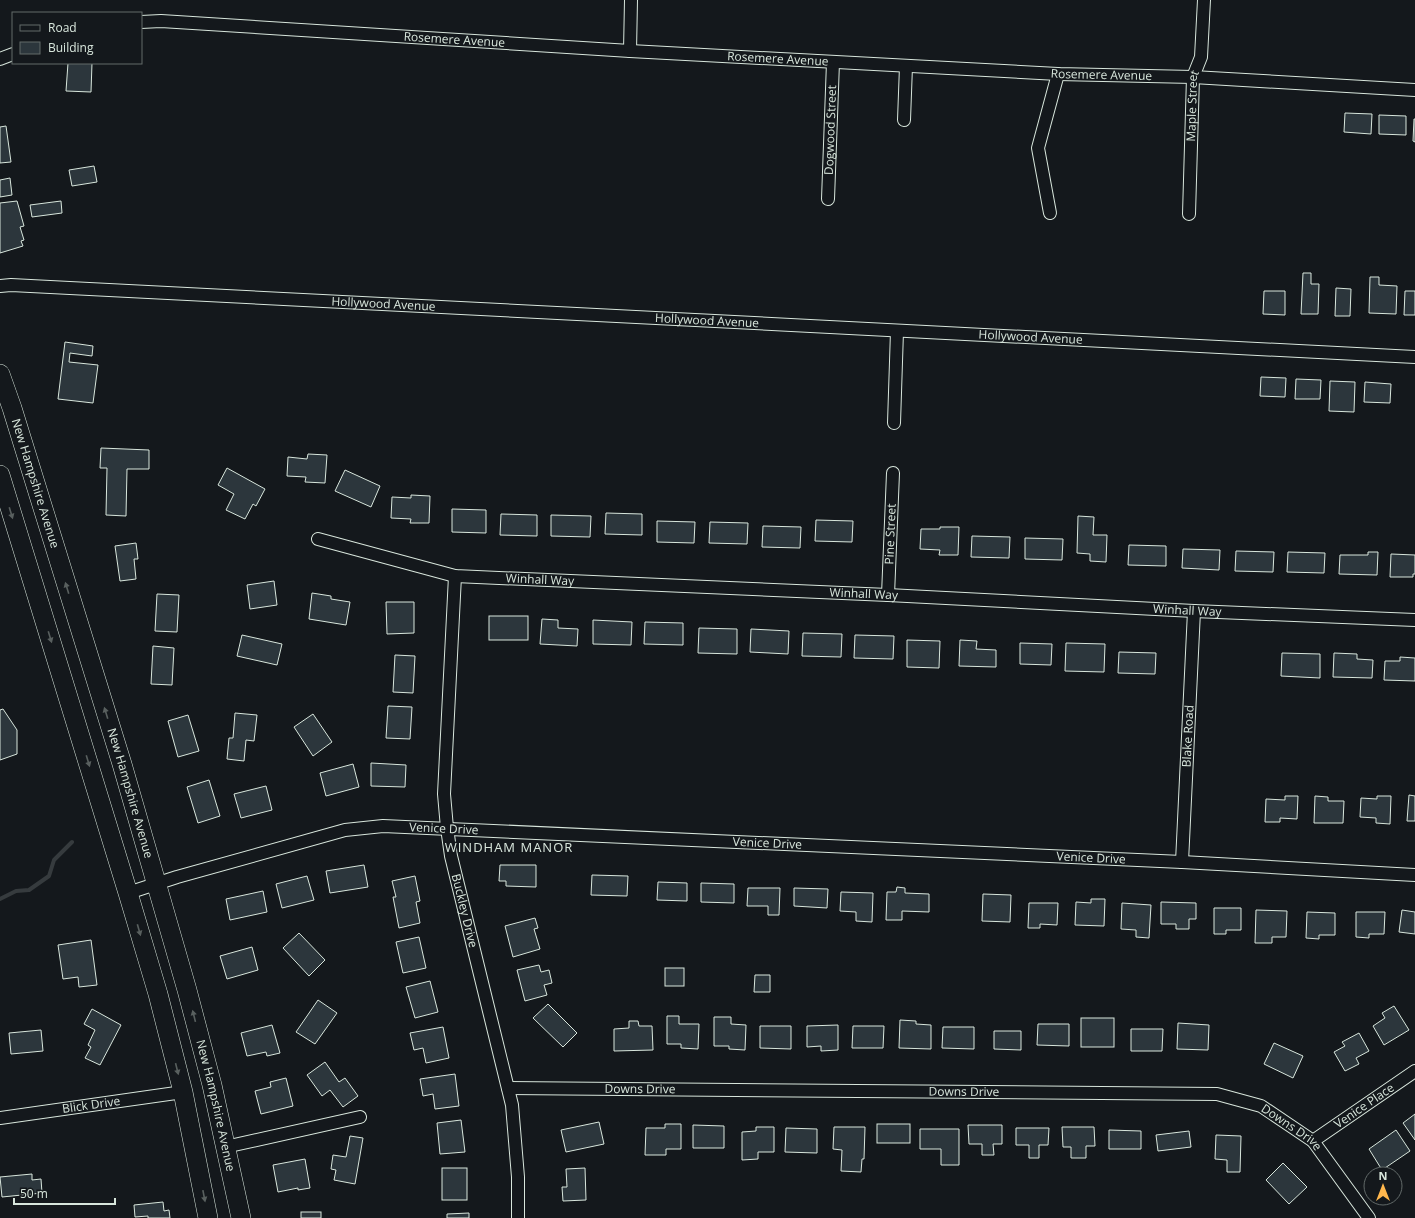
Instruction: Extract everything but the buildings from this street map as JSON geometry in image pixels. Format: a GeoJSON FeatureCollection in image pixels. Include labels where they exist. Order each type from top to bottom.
{"type":"FeatureCollection","features":[{"type":"Feature","properties":{"kind":"main road","name":"New Hampshire Avenue"},"geometry":{"type":"LineString","coordinates":[[0,374],[12,408],[119,757],[187,990],[212,1085],[241,1218]]}},
{"type":"Feature","properties":{"kind":"main road"},"geometry":{"type":"LineString","coordinates":[[0,475],[158,994],[183,1092],[208,1218]]}},
{"type":"Feature","properties":{"kind":"street"},"geometry":{"type":"LineString","coordinates":[[630,51],[631,0]]}},
{"type":"Feature","properties":{"kind":"street","name":"Maple Street"},"geometry":{"type":"LineString","coordinates":[[1189,214],[1193,77],[1201,57],[1204,0]]}},
{"type":"Feature","properties":{"kind":"street","name":"Rosemere Avenue"},"geometry":{"type":"LineString","coordinates":[[142,22],[160,21],[630,51],[906,66],[1058,74],[1193,77],[1415,90]]}},
{"type":"Feature","properties":{"kind":"street"},"geometry":{"type":"LineString","coordinates":[[0,59],[12,54]]}},
{"type":"Feature","properties":{"kind":"street","name":"Dogwood Street"},"geometry":{"type":"LineString","coordinates":[[828,199],[833,62]]}},
{"type":"Feature","properties":{"kind":"street"},"geometry":{"type":"LineString","coordinates":[[904,120],[906,66]]}},
{"type":"Feature","properties":{"kind":"street"},"geometry":{"type":"LineString","coordinates":[[1050,212],[1038,148],[1058,74]]}},
{"type":"Feature","properties":{"kind":"street","name":"Hollywood Avenue"},"geometry":{"type":"LineString","coordinates":[[0,286],[11,285],[1415,357]]}},
{"type":"Feature","properties":{"kind":"street"},"geometry":{"type":"LineString","coordinates":[[894,423],[898,331]]}},
{"type":"Feature","properties":{"kind":"street","name":"Pine Street"},"geometry":{"type":"LineString","coordinates":[[888,595],[893,473]]}},
{"type":"Feature","properties":{"kind":"street","name":"Winhall Way"},"geometry":{"type":"LineString","coordinates":[[318,539],[455,576],[1415,620]]}},
{"type":"Feature","properties":{"kind":"street","name":"Buckley Drive"},"geometry":{"type":"LineString","coordinates":[[455,576],[444,794],[447,828],[451,856],[512,1105],[517,1162],[518,1218]]}},
{"type":"Feature","properties":{"kind":"street","name":"Blake Road"},"geometry":{"type":"LineString","coordinates":[[1182,862],[1194,611]]}},
{"type":"Feature","properties":{"kind":"street","name":"Venice Drive"},"geometry":{"type":"LineString","coordinates":[[128,893],[345,830],[383,826],[1182,862],[1415,875]]}},
{"type":"Feature","properties":{"kind":"street","name":"Venice Place"},"geometry":{"type":"LineString","coordinates":[[1314,1141],[1415,1071]]}},
{"type":"Feature","properties":{"kind":"street","name":"Downs Drive"},"geometry":{"type":"LineString","coordinates":[[508,1088],[1217,1094],[1261,1106],[1314,1141],[1369,1218]]}},
{"type":"Feature","properties":{"kind":"street","name":"Blick Drive"},"geometry":{"type":"LineString","coordinates":[[0,1118],[183,1092]]}},
{"type":"Feature","properties":{"kind":"street"},"geometry":{"type":"LineString","coordinates":[[225,1147],[360,1117]]}},
{"type":"Feature","properties":{"kind":"waterway"},"geometry":{"type":"LineString","coordinates":[[0,899],[16,891],[29,890],[49,876],[54,860],[72,842]]}},
{"type":"Feature","properties":{"kind":"district","name":"WINDHAM MANOR"},"geometry":{"type":"Point","coordinates":[509,847]}}]}
